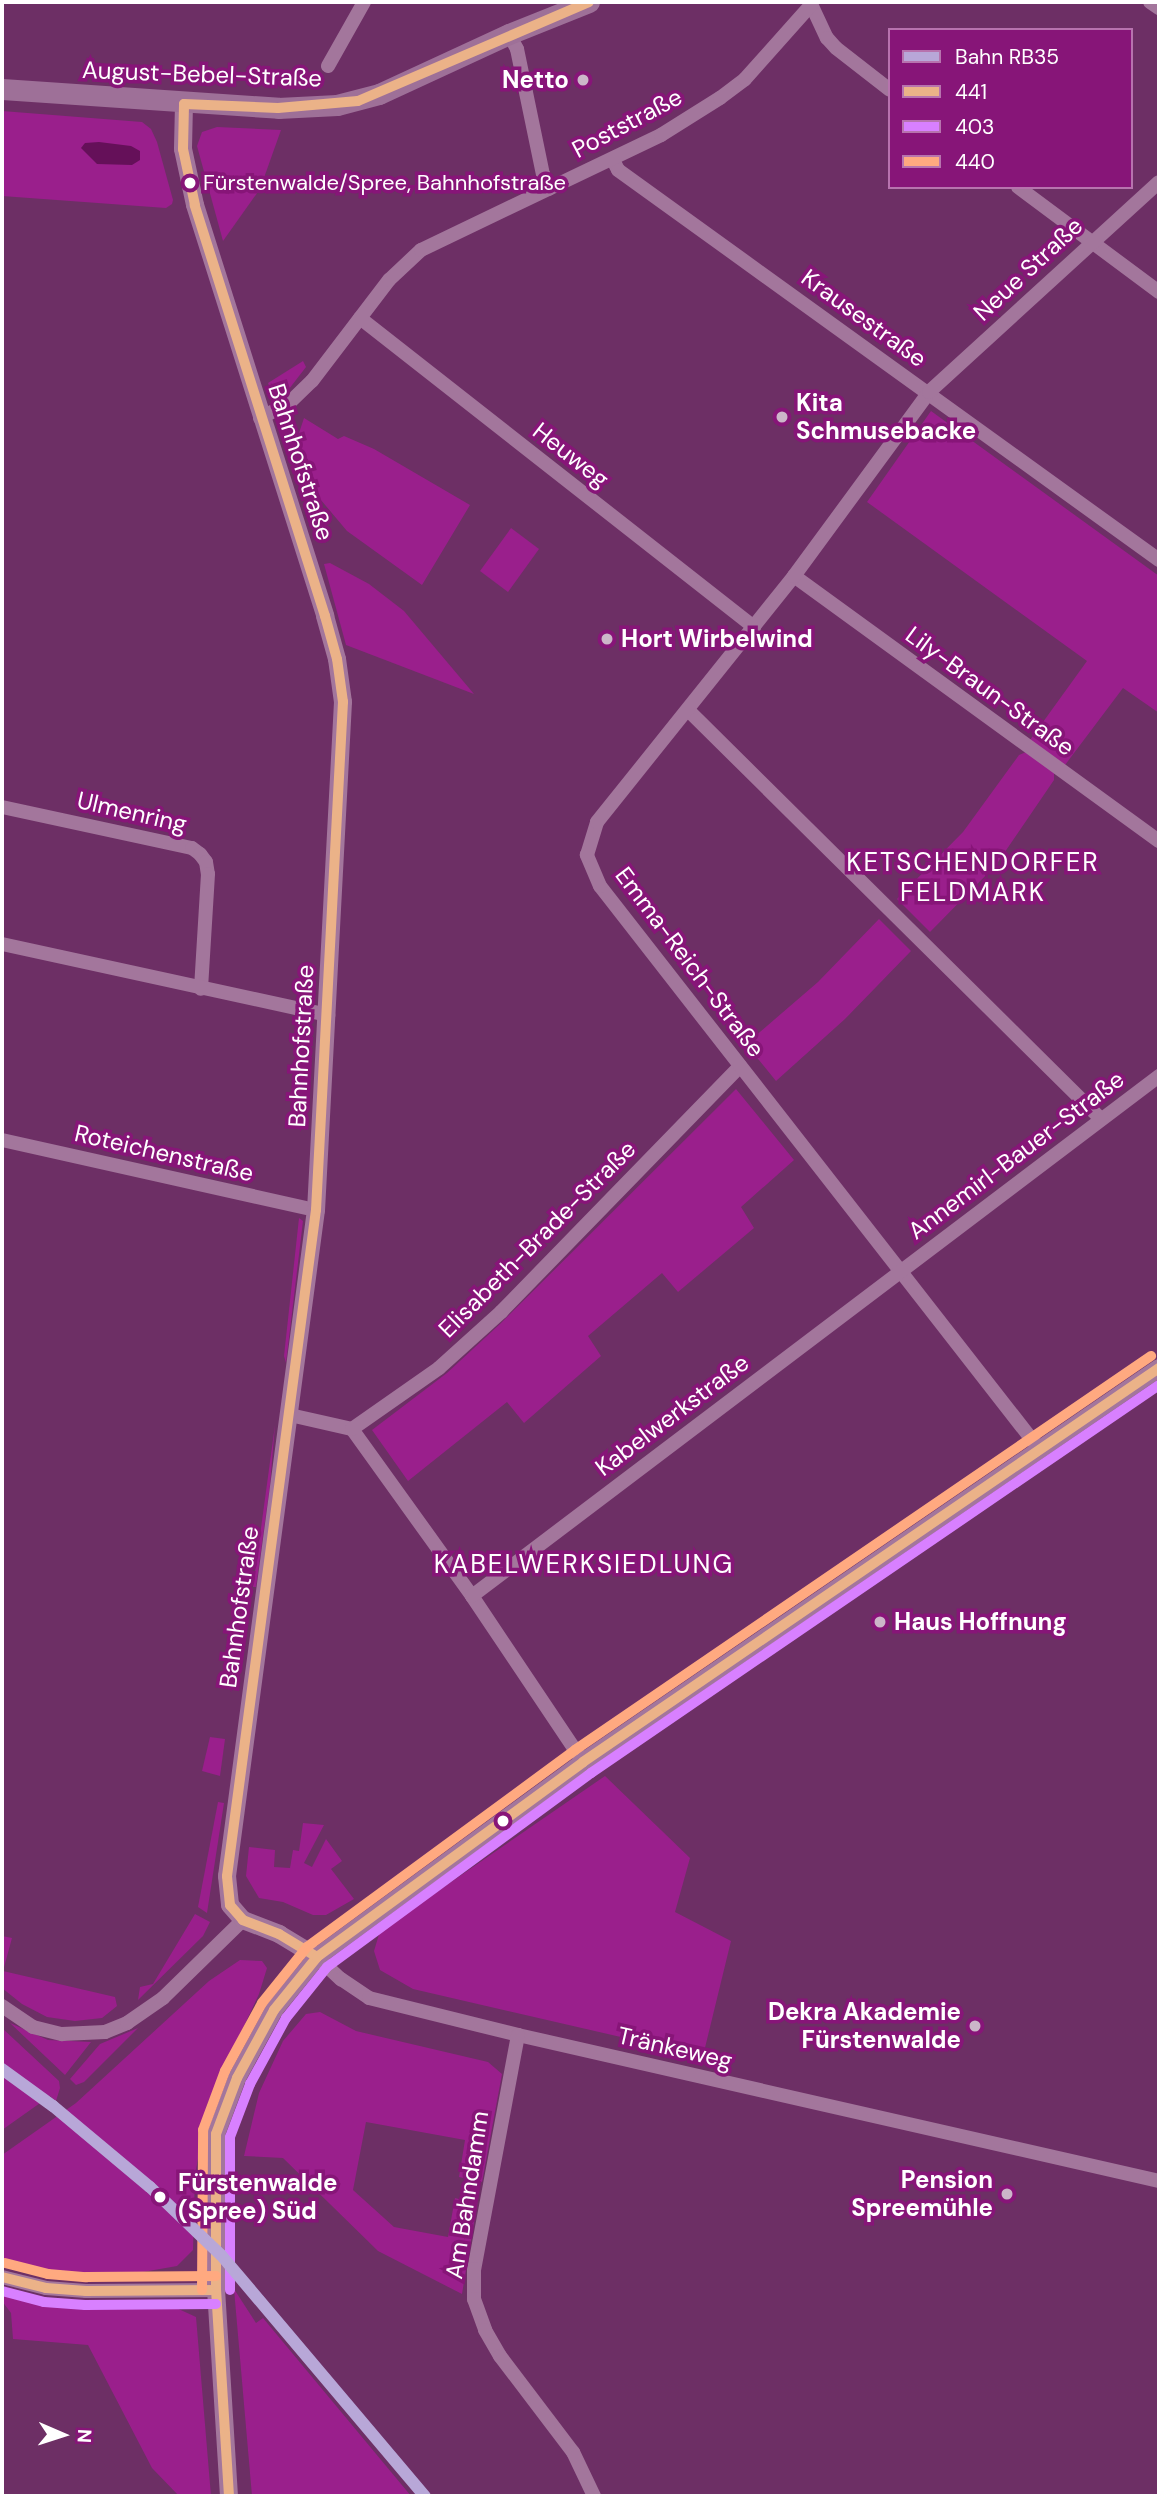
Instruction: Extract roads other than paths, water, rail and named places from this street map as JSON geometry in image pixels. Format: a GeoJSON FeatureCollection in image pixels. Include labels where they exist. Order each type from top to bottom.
{"type":"FeatureCollection","features":[{"type":"Feature","properties":{"kind":"main road","name":"August-Bebel-Straße"},"geometry":{"type":"LineString","coordinates":[[2,89],[184,104],[278,108],[337,105],[379,94],[509,34],[589,2]]}},
{"type":"Feature","properties":{"kind":"street"},"geometry":{"type":"LineString","coordinates":[[328,65],[364,2]]}},
{"type":"Feature","properties":{"kind":"street"},"geometry":{"type":"LineString","coordinates":[[1150,2],[1159,8]]}},
{"type":"Feature","properties":{"kind":"street"},"geometry":{"type":"LineString","coordinates":[[810,3],[836,48],[888,88]]}},
{"type":"Feature","properties":{"kind":"street","name":"Poststraße"},"geometry":{"type":"LineString","coordinates":[[260,418],[288,404],[312,381],[389,280],[421,250],[661,135],[745,79],[810,3]]}},
{"type":"Feature","properties":{"kind":"street"},"geometry":{"type":"LineString","coordinates":[[509,34],[517,49],[543,174],[550,189]]}},
{"type":"Feature","properties":{"kind":"street","name":"Bahnhofstraße"},"geometry":{"type":"LineString","coordinates":[[184,104],[183,149],[195,205],[260,418],[325,616],[337,659],[343,702],[316,1210],[227,1876],[229,1905],[243,1920]]}},
{"type":"Feature","properties":{"kind":"street","name":"Krausestraße"},"geometry":{"type":"LineString","coordinates":[[613,159],[618,170],[1159,560]]}},
{"type":"Feature","properties":{"kind":"street","name":"Neue Straße"},"geometry":{"type":"LineString","coordinates":[[929,392],[1159,181]]}},
{"type":"Feature","properties":{"kind":"street"},"geometry":{"type":"LineString","coordinates":[[1021,189],[1159,292]]}},
{"type":"Feature","properties":{"kind":"street","name":"Heuweg"},"geometry":{"type":"LineString","coordinates":[[360,318],[754,627]]}},
{"type":"Feature","properties":{"kind":"street","name":"Emma-Reich-Straße"},"geometry":{"type":"LineString","coordinates":[[929,392],[794,576],[689,711],[597,822],[587,855],[600,886],[1040,1450]]}},
{"type":"Feature","properties":{"kind":"street","name":"Lily-Braun-Straße"},"geometry":{"type":"LineString","coordinates":[[794,576],[1159,841]]}},
{"type":"Feature","properties":{"kind":"street"},"geometry":{"type":"LineString","coordinates":[[689,711],[1101,1119]]}},
{"type":"Feature","properties":{"kind":"street","name":"Ulmenring"},"geometry":{"type":"LineString","coordinates":[[2,807],[192,848],[200,854],[206,862],[208,874],[201,989]]}},
{"type":"Feature","properties":{"kind":"street"},"geometry":{"type":"LineString","coordinates":[[2,944],[201,989],[328,1014]]}},
{"type":"Feature","properties":{"kind":"street","name":"Elisabeth-Brade-Straße"},"geometry":{"type":"LineString","coordinates":[[352,1429],[439,1368],[501,1312],[740,1066]]}},
{"type":"Feature","properties":{"kind":"street","name":"Annemirl-Bauer-Straße"},"geometry":{"type":"LineString","coordinates":[[900,1270],[1159,1076]]}},
{"type":"Feature","properties":{"kind":"street","name":"Roteichenstraße"},"geometry":{"type":"LineString","coordinates":[[2,1140],[316,1210]]}},
{"type":"Feature","properties":{"kind":"street","name":"Kabelwerkstraße"},"geometry":{"type":"LineString","coordinates":[[472,1596],[900,1270]]}},
{"type":"Feature","properties":{"kind":"street"},"geometry":{"type":"LineString","coordinates":[[229,2496],[216,2290],[216,2134],[237,2078],[274,2010],[317,1957],[583,1762],[1159,1368]]}},
{"type":"Feature","properties":{"kind":"street"},"geometry":{"type":"LineString","coordinates":[[290,1415],[352,1429],[472,1596],[583,1762]]}},
{"type":"Feature","properties":{"kind":"street"},"geometry":{"type":"LineString","coordinates":[[2,2006],[33,2027],[62,2034],[105,2032],[127,2023],[163,1997],[243,1920],[279,1934],[317,1957]]}},
{"type":"Feature","properties":{"kind":"street","name":"Tränkeweg"},"geometry":{"type":"LineString","coordinates":[[317,1957],[369,1998],[518,2035],[1159,2181]]}},
{"type":"Feature","properties":{"kind":"street","name":"Am Bahndamm"},"geometry":{"type":"LineString","coordinates":[[518,2035],[474,2269],[474,2299],[485,2330],[500,2356],[573,2452],[594,2496]]}},
{"type":"Feature","properties":{"kind":"street"},"geometry":{"type":"LineString","coordinates":[[2,2277],[46,2288],[86,2291],[216,2290]]}},
{"type":"Feature","properties":{"kind":"rail line","name":"RB35"},"geometry":{"type":"LineString","coordinates":[[2,2069],[53,2106],[150,2187],[221,2255],[425,2496]]}},
{"type":"Feature","properties":{"kind":"place","name":"Netto"},"geometry":{"type":"Point","coordinates":[583,80]}},
{"type":"Feature","properties":{"kind":"place","name":"Fürstenwalde/Spree, Bahnhofstraße"},"geometry":{"type":"Point","coordinates":[190,183]}},
{"type":"Feature","properties":{"kind":"place","name":"Kita Schmusebacke"},"geometry":{"type":"Point","coordinates":[782,417]}},
{"type":"Feature","properties":{"kind":"place","name":"Hort Wirbelwind"},"geometry":{"type":"Point","coordinates":[607,639]}},
{"type":"Feature","properties":{"kind":"place","name":"Haus Hoffnung"},"geometry":{"type":"Point","coordinates":[880,1622]}},
{"type":"Feature","properties":{"kind":"place","name":"Dekra Akademie Fürstenwalde"},"geometry":{"type":"Point","coordinates":[975,2026]}},
{"type":"Feature","properties":{"kind":"place","name":"Pension Spreemühle"},"geometry":{"type":"Point","coordinates":[1007,2194]}},
{"type":"Feature","properties":{"kind":"place","name":"Fürstenwalde (Spree) Süd"},"geometry":{"type":"Point","coordinates":[160,2197]}},
{"type":"Feature","properties":{"kind":"district","name":"KETSCHENDORFER FELDMARK"},"geometry":{"type":"Point","coordinates":[973,878]}},
{"type":"Feature","properties":{"kind":"district","name":"KABELWERKSIEDLUNG"},"geometry":{"type":"Point","coordinates":[584,1565]}}]}
